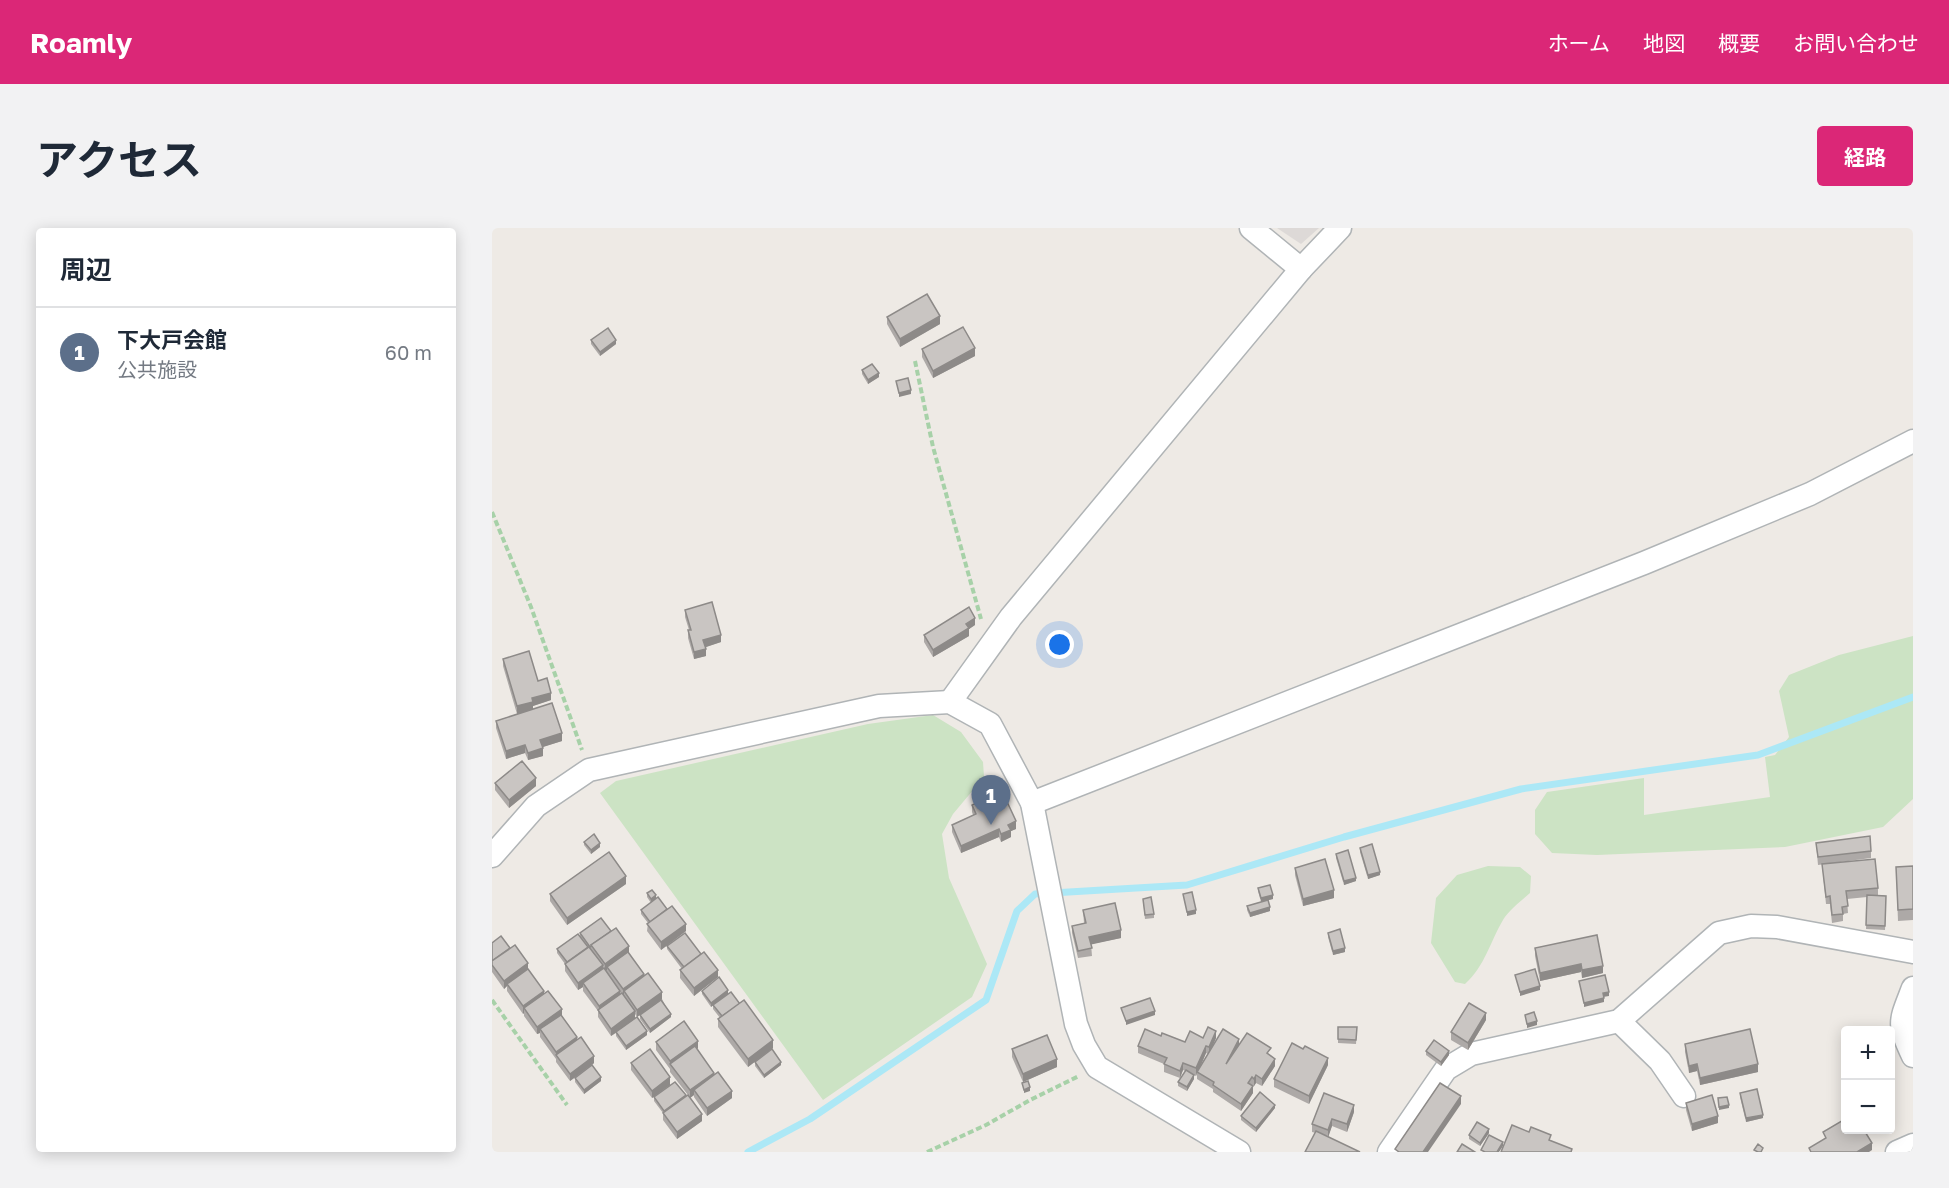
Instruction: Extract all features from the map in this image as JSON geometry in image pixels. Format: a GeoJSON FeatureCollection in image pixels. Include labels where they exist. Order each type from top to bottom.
{"type":"FeatureCollection","features":[{"type":"Feature","properties":{"kind":"street"},"geometry":{"type":"LineString","coordinates":[[1251,228],[1301,269]]}},
{"type":"Feature","properties":{"kind":"street"},"geometry":{"type":"LineString","coordinates":[[950,702],[1011,617],[1301,269],[1340,228]]}},
{"type":"Feature","properties":{"kind":"street"},"geometry":{"type":"LineString","coordinates":[[1032,803],[1644,563],[1810,494],[1913,441]]}},
{"type":"Feature","properties":{"kind":"street"},"geometry":{"type":"LineString","coordinates":[[492,856],[536,806],[590,770],[879,706],[950,702],[990,724],[1032,803],[1076,1024],[1084,1046],[1097,1067],[1239,1152]]}},
{"type":"Feature","properties":{"kind":"street"},"geometry":{"type":"LineString","coordinates":[[1389,1152],[1446,1069],[1471,1054],[1619,1021],[1719,933],[1751,926],[1777,927],[1913,952]]}},
{"type":"Feature","properties":{"kind":"street"},"geometry":{"type":"LineString","coordinates":[[1913,987],[1901,1019],[1902,1033],[1913,1056]]}},
{"type":"Feature","properties":{"kind":"street"},"geometry":{"type":"LineString","coordinates":[[1619,1021],[1660,1061],[1684,1096]]}},
{"type":"Feature","properties":{"kind":"street"},"geometry":{"type":"LineString","coordinates":[[1897,1152],[1913,1145]]}},
{"type":"Feature","properties":{"kind":"path"},"geometry":{"type":"LineString","coordinates":[[915,362],[933,447],[988,648]]}},
{"type":"Feature","properties":{"kind":"path"},"geometry":{"type":"LineString","coordinates":[[492,512],[531,607],[590,770]]}},
{"type":"Feature","properties":{"kind":"path"},"geometry":{"type":"LineString","coordinates":[[492,1000],[567,1105]]}},
{"type":"Feature","properties":{"kind":"path"},"geometry":{"type":"LineString","coordinates":[[927,1152],[986,1125],[1097,1067]]}},
{"type":"Feature","properties":{"kind":"shaded area"},"geometry":{"type":"Polygon","coordinates":[[[1277,228],[1319,228],[1301,244],[1277,228]]]}},
{"type":"Feature","properties":{"kind":"green space"},"geometry":{"type":"Polygon","coordinates":[[[1913,636],[1913,799],[1883,827],[1785,847],[1597,855],[1552,853],[1535,834],[1535,810],[1547,792],[1644,778],[1644,815],[1770,797],[1765,757],[1775,755],[1789,737],[1779,691],[1789,675],[1839,655],[1913,636]]]}},
{"type":"Feature","properties":{"kind":"green space"},"geometry":{"type":"Polygon","coordinates":[[[933,715],[961,732],[983,762],[984,777],[953,814],[942,834],[949,878],[987,964],[972,997],[823,1100],[600,793],[616,781],[868,724],[933,715]]]}},
{"type":"Feature","properties":{"kind":"green space"},"geometry":{"type":"Polygon","coordinates":[[[1488,866],[1520,867],[1531,876],[1530,893],[1506,916],[1478,970],[1465,984],[1455,982],[1431,943],[1436,898],[1457,875],[1488,866]]]}},
{"type":"Feature","properties":{"kind":"building"},"geometry":{"type":"Polygon","coordinates":[[[927,294],[940,316],[900,339],[887,317],[927,294]]]}},
{"type":"Feature","properties":{"kind":"building"},"geometry":{"type":"Polygon","coordinates":[[[963,327],[975,348],[933,371],[922,349],[963,327]]]}},
{"type":"Feature","properties":{"kind":"building"},"geometry":{"type":"Polygon","coordinates":[[[608,328],[616,340],[600,352],[591,340],[608,328]]]}},
{"type":"Feature","properties":{"kind":"building"},"geometry":{"type":"Polygon","coordinates":[[[872,364],[879,373],[868,380],[862,370],[872,364]]]}},
{"type":"Feature","properties":{"kind":"building"},"geometry":{"type":"Polygon","coordinates":[[[908,378],[911,390],[899,393],[896,381],[908,378]]]}},
{"type":"Feature","properties":{"kind":"building"},"geometry":{"type":"Polygon","coordinates":[[[712,602],[721,635],[703,640],[706,649],[694,652],[685,610],[712,602]]]}},
{"type":"Feature","properties":{"kind":"building"},"geometry":{"type":"Polygon","coordinates":[[[969,607],[975,618],[966,624],[969,628],[933,650],[924,635],[969,607]]]}},
{"type":"Feature","properties":{"kind":"building"},"geometry":{"type":"Polygon","coordinates":[[[529,651],[538,681],[547,678],[551,693],[532,698],[533,702],[517,706],[503,659],[529,651]]]}},
{"type":"Feature","properties":{"kind":"building"},"geometry":{"type":"Polygon","coordinates":[[[552,703],[562,733],[540,740],[543,748],[528,753],[525,745],[506,751],[496,721],[552,703]]]}},
{"type":"Feature","properties":{"kind":"building"},"geometry":{"type":"Polygon","coordinates":[[[522,761],[536,778],[509,800],[495,783],[522,761]]]}},
{"type":"Feature","properties":{"kind":"building"},"geometry":{"type":"Polygon","coordinates":[[[1002,791],[1016,821],[1008,825],[1011,830],[1001,834],[999,829],[961,846],[952,825],[976,814],[972,805],[1002,791]]]}},
{"type":"Feature","properties":{"kind":"building"},"geometry":{"type":"Polygon","coordinates":[[[594,834],[600,843],[591,850],[584,842],[594,834]]]}},
{"type":"Feature","properties":{"kind":"building"},"geometry":{"type":"Polygon","coordinates":[[[1870,836],[1871,851],[1818,857],[1816,843],[1870,836]]]}},
{"type":"Feature","properties":{"kind":"building"},"geometry":{"type":"Polygon","coordinates":[[[1372,844],[1380,872],[1368,875],[1360,848],[1372,844]]]}},
{"type":"Feature","properties":{"kind":"building"},"geometry":{"type":"Polygon","coordinates":[[[1348,850],[1356,878],[1344,881],[1336,854],[1348,850]]]}},
{"type":"Feature","properties":{"kind":"building"},"geometry":{"type":"Polygon","coordinates":[[[609,852],[626,876],[567,918],[550,894],[609,852]]]}},
{"type":"Feature","properties":{"kind":"building"},"geometry":{"type":"Polygon","coordinates":[[[1325,859],[1334,890],[1303,899],[1295,868],[1325,859]]]}},
{"type":"Feature","properties":{"kind":"building"},"geometry":{"type":"Polygon","coordinates":[[[1875,859],[1878,888],[1846,891],[1848,906],[1842,907],[1843,914],[1832,915],[1830,896],[1826,897],[1822,864],[1875,859]]]}},
{"type":"Feature","properties":{"kind":"building"},"geometry":{"type":"Polygon","coordinates":[[[1913,866],[1913,909],[1898,910],[1896,867],[1913,866]]]}},
{"type":"Feature","properties":{"kind":"building"},"geometry":{"type":"Polygon","coordinates":[[[1270,885],[1273,895],[1261,898],[1258,888],[1270,885]]]}},
{"type":"Feature","properties":{"kind":"building"},"geometry":{"type":"Polygon","coordinates":[[[652,890],[656,895],[651,899],[647,893],[652,890]]]}},
{"type":"Feature","properties":{"kind":"building"},"geometry":{"type":"Polygon","coordinates":[[[1192,892],[1196,910],[1187,912],[1183,894],[1192,892]]]}},
{"type":"Feature","properties":{"kind":"building"},"geometry":{"type":"Polygon","coordinates":[[[1867,895],[1886,896],[1885,926],[1866,925],[1867,895]]]}},
{"type":"Feature","properties":{"kind":"building"},"geometry":{"type":"Polygon","coordinates":[[[658,897],[667,909],[650,922],[641,910],[658,897]]]}},
{"type":"Feature","properties":{"kind":"building"},"geometry":{"type":"Polygon","coordinates":[[[1151,897],[1154,914],[1145,915],[1143,899],[1151,897]]]}},
{"type":"Feature","properties":{"kind":"building"},"geometry":{"type":"Polygon","coordinates":[[[1268,900],[1270,907],[1250,913],[1247,906],[1268,900]]]}},
{"type":"Feature","properties":{"kind":"building"},"geometry":{"type":"Polygon","coordinates":[[[1115,903],[1121,930],[1089,937],[1092,948],[1078,951],[1072,926],[1086,923],[1083,910],[1115,903]]]}},
{"type":"Feature","properties":{"kind":"building"},"geometry":{"type":"Polygon","coordinates":[[[672,906],[686,924],[661,942],[647,924],[672,906]]]}},
{"type":"Feature","properties":{"kind":"building"},"geometry":{"type":"Polygon","coordinates":[[[601,918],[611,931],[590,947],[580,933],[601,918]]]}},
{"type":"Feature","properties":{"kind":"building"},"geometry":{"type":"Polygon","coordinates":[[[616,928],[629,946],[605,964],[591,945],[616,928]]]}},
{"type":"Feature","properties":{"kind":"building"},"geometry":{"type":"Polygon","coordinates":[[[1340,929],[1345,948],[1333,951],[1328,933],[1340,929]]]}},
{"type":"Feature","properties":{"kind":"building"},"geometry":{"type":"Polygon","coordinates":[[[685,933],[701,954],[684,967],[667,946],[685,933]]]}},
{"type":"Feature","properties":{"kind":"building"},"geometry":{"type":"Polygon","coordinates":[[[578,934],[588,947],[567,962],[557,949],[578,934]]]}},
{"type":"Feature","properties":{"kind":"building"},"geometry":{"type":"Polygon","coordinates":[[[1597,935],[1603,966],[1582,970],[1581,964],[1540,973],[1535,948],[1597,935]]]}},
{"type":"Feature","properties":{"kind":"building"},"geometry":{"type":"Polygon","coordinates":[[[501,936],[510,948],[492,961],[492,943],[501,936]]]}},
{"type":"Feature","properties":{"kind":"building"},"geometry":{"type":"Polygon","coordinates":[[[515,945],[528,963],[504,981],[492,965],[492,961],[515,945]]]}},
{"type":"Feature","properties":{"kind":"building"},"geometry":{"type":"Polygon","coordinates":[[[589,947],[603,965],[578,983],[565,964],[589,947]]]}},
{"type":"Feature","properties":{"kind":"building"},"geometry":{"type":"Polygon","coordinates":[[[628,952],[644,974],[623,989],[607,967],[628,952]]]}},
{"type":"Feature","properties":{"kind":"building"},"geometry":{"type":"Polygon","coordinates":[[[704,952],[718,970],[694,988],[680,970],[704,952]]]}},
{"type":"Feature","properties":{"kind":"building"},"geometry":{"type":"Polygon","coordinates":[[[604,968],[620,991],[599,1006],[583,983],[604,968]]]}},
{"type":"Feature","properties":{"kind":"building"},"geometry":{"type":"Polygon","coordinates":[[[528,969],[544,991],[523,1006],[507,984],[528,969]]]}},
{"type":"Feature","properties":{"kind":"building"},"geometry":{"type":"Polygon","coordinates":[[[1535,969],[1540,986],[1520,992],[1515,975],[1535,969]]]}},
{"type":"Feature","properties":{"kind":"building"},"geometry":{"type":"Polygon","coordinates":[[[648,973],[662,992],[637,1010],[624,991],[648,973]]]}},
{"type":"Feature","properties":{"kind":"building"},"geometry":{"type":"Polygon","coordinates":[[[1605,975],[1609,992],[1603,993],[1604,998],[1584,1003],[1579,981],[1605,975]]]}},
{"type":"Feature","properties":{"kind":"building"},"geometry":{"type":"Polygon","coordinates":[[[719,977],[728,990],[711,1003],[702,991],[719,977]]]}},
{"type":"Feature","properties":{"kind":"building"},"geometry":{"type":"Polygon","coordinates":[[[548,991],[562,1009],[537,1027],[524,1008],[548,991]]]}},
{"type":"Feature","properties":{"kind":"building"},"geometry":{"type":"Polygon","coordinates":[[[731,992],[740,1004],[722,1016],[713,1005],[731,992]]]}},
{"type":"Feature","properties":{"kind":"building"},"geometry":{"type":"Polygon","coordinates":[[[622,993],[635,1011],[611,1029],[598,1010],[622,993]]]}},
{"type":"Feature","properties":{"kind":"building"},"geometry":{"type":"Polygon","coordinates":[[[1150,998],[1155,1011],[1126,1021],[1121,1008],[1150,998]]]}},
{"type":"Feature","properties":{"kind":"building"},"geometry":{"type":"Polygon","coordinates":[[[661,1000],[671,1014],[650,1029],[640,1015],[661,1000]]]}},
{"type":"Feature","properties":{"kind":"building"},"geometry":{"type":"Polygon","coordinates":[[[744,1000],[773,1040],[748,1059],[718,1019],[744,1000]]]}},
{"type":"Feature","properties":{"kind":"building"},"geometry":{"type":"Polygon","coordinates":[[[1469,1003],[1486,1013],[1468,1043],[1451,1032],[1469,1003]]]}},
{"type":"Feature","properties":{"kind":"building"},"geometry":{"type":"Polygon","coordinates":[[[1534,1012],[1537,1021],[1527,1024],[1525,1015],[1534,1012]]]}},
{"type":"Feature","properties":{"kind":"building"},"geometry":{"type":"Polygon","coordinates":[[[561,1015],[577,1037],[556,1052],[540,1029],[561,1015]]]}},
{"type":"Feature","properties":{"kind":"building"},"geometry":{"type":"Polygon","coordinates":[[[637,1017],[647,1031],[626,1046],[616,1032],[637,1017]]]}},
{"type":"Feature","properties":{"kind":"building"},"geometry":{"type":"Polygon","coordinates":[[[684,1021],[698,1041],[670,1061],[656,1042],[684,1021]]]}},
{"type":"Feature","properties":{"kind":"building"},"geometry":{"type":"Polygon","coordinates":[[[1208,1027],[1216,1031],[1196,1068],[1183,1063],[1180,1071],[1164,1064],[1167,1058],[1138,1046],[1145,1029],[1185,1042],[1190,1031],[1203,1038],[1208,1027]]]}},
{"type":"Feature","properties":{"kind":"building"},"geometry":{"type":"Polygon","coordinates":[[[1338,1027],[1357,1027],[1356,1040],[1338,1039],[1338,1027]]]}},
{"type":"Feature","properties":{"kind":"building"},"geometry":{"type":"Polygon","coordinates":[[[1223,1029],[1239,1039],[1226,1064],[1247,1033],[1271,1048],[1267,1053],[1275,1059],[1262,1079],[1256,1075],[1254,1079],[1252,1077],[1248,1083],[1253,1086],[1241,1104],[1213,1085],[1214,1082],[1197,1072],[1223,1029]]]}},
{"type":"Feature","properties":{"kind":"building"},"geometry":{"type":"Polygon","coordinates":[[[1750,1029],[1758,1064],[1700,1078],[1697,1064],[1689,1066],[1685,1044],[1750,1029]]]}},
{"type":"Feature","properties":{"kind":"building"},"geometry":{"type":"Polygon","coordinates":[[[1047,1035],[1057,1059],[1023,1074],[1012,1049],[1047,1035]]]}},
{"type":"Feature","properties":{"kind":"building"},"geometry":{"type":"Polygon","coordinates":[[[581,1037],[594,1056],[570,1074],[556,1055],[581,1037]]]}},
{"type":"Feature","properties":{"kind":"building"},"geometry":{"type":"Polygon","coordinates":[[[1434,1040],[1449,1051],[1441,1062],[1426,1051],[1434,1040]]]}},
{"type":"Feature","properties":{"kind":"building"},"geometry":{"type":"Polygon","coordinates":[[[1292,1043],[1303,1049],[1305,1046],[1328,1058],[1309,1096],[1274,1079],[1292,1043]]]}},
{"type":"Feature","properties":{"kind":"building"},"geometry":{"type":"Polygon","coordinates":[[[695,1046],[714,1073],[690,1090],[670,1064],[695,1046]]]}},
{"type":"Feature","properties":{"kind":"building"},"geometry":{"type":"Polygon","coordinates":[[[650,1049],[670,1077],[652,1091],[631,1063],[650,1049]]]}},
{"type":"Feature","properties":{"kind":"building"},"geometry":{"type":"Polygon","coordinates":[[[772,1049],[781,1062],[764,1075],[755,1062],[772,1049]]]}},
{"type":"Feature","properties":{"kind":"building"},"geometry":{"type":"Polygon","coordinates":[[[592,1065],[601,1077],[584,1090],[575,1078],[592,1065]]]}},
{"type":"Feature","properties":{"kind":"building"},"geometry":{"type":"Polygon","coordinates":[[[1186,1070],[1194,1075],[1187,1087],[1178,1082],[1186,1070]]]}},
{"type":"Feature","properties":{"kind":"building"},"geometry":{"type":"Polygon","coordinates":[[[718,1072],[732,1091],[707,1108],[694,1090],[718,1072]]]}},
{"type":"Feature","properties":{"kind":"building"},"geometry":{"type":"Polygon","coordinates":[[[1028,1081],[1030,1087],[1024,1090],[1022,1083],[1028,1081]]]}},
{"type":"Feature","properties":{"kind":"building"},"geometry":{"type":"Polygon","coordinates":[[[675,1082],[686,1095],[664,1111],[654,1097],[675,1082]]]}},
{"type":"Feature","properties":{"kind":"building"},"geometry":{"type":"Polygon","coordinates":[[[1440,1083],[1461,1096],[1423,1152],[1399,1152],[1395,1149],[1440,1083]]]}},
{"type":"Feature","properties":{"kind":"building"},"geometry":{"type":"Polygon","coordinates":[[[1757,1089],[1763,1115],[1746,1118],[1740,1093],[1757,1089]]]}},
{"type":"Feature","properties":{"kind":"building"},"geometry":{"type":"Polygon","coordinates":[[[1260,1092],[1275,1105],[1256,1128],[1241,1116],[1260,1092]]]}},
{"type":"Feature","properties":{"kind":"building"},"geometry":{"type":"Polygon","coordinates":[[[1324,1093],[1354,1105],[1347,1124],[1332,1119],[1328,1130],[1312,1124],[1324,1093]]]}},
{"type":"Feature","properties":{"kind":"building"},"geometry":{"type":"Polygon","coordinates":[[[688,1095],[702,1114],[677,1132],[663,1113],[688,1095]]]}},
{"type":"Feature","properties":{"kind":"building"},"geometry":{"type":"Polygon","coordinates":[[[1712,1095],[1718,1116],[1692,1124],[1686,1103],[1712,1095]]]}},
{"type":"Feature","properties":{"kind":"building"},"geometry":{"type":"Polygon","coordinates":[[[1727,1097],[1729,1105],[1719,1107],[1718,1098],[1727,1097]]]}},
{"type":"Feature","properties":{"kind":"building"},"geometry":{"type":"Polygon","coordinates":[[[1841,1121],[1841,1134],[1866,1134],[1872,1143],[1857,1152],[1811,1152],[1809,1148],[1826,1138],[1823,1132],[1841,1121]]]}},
{"type":"Feature","properties":{"kind":"building"},"geometry":{"type":"Polygon","coordinates":[[[1477,1122],[1489,1129],[1480,1143],[1469,1135],[1477,1122]]]}},
{"type":"Feature","properties":{"kind":"building"},"geometry":{"type":"Polygon","coordinates":[[[1512,1125],[1529,1132],[1531,1127],[1551,1135],[1549,1140],[1572,1149],[1571,1152],[1501,1152],[1512,1125]]]}},
{"type":"Feature","properties":{"kind":"building"},"geometry":{"type":"Polygon","coordinates":[[[1316,1131],[1360,1152],[1305,1152],[1316,1131]]]}},
{"type":"Feature","properties":{"kind":"building"},"geometry":{"type":"Polygon","coordinates":[[[1489,1135],[1503,1142],[1497,1152],[1481,1150],[1489,1135]]]}},
{"type":"Feature","properties":{"kind":"building"},"geometry":{"type":"Polygon","coordinates":[[[1462,1144],[1475,1152],[1457,1152],[1462,1144]]]}},
{"type":"Feature","properties":{"kind":"building"},"geometry":{"type":"Polygon","coordinates":[[[1758,1144],[1763,1148],[1761,1152],[1754,1150],[1758,1144]]]}},
{"type":"Feature","properties":{"kind":"waterway"},"geometry":{"type":"LineString","coordinates":[[748,1152],[810,1119],[986,1000],[1017,911],[1035,894],[1187,885],[1344,837],[1521,789],[1758,755],[1913,697]]}},
{"type":"Feature","properties":{"kind":"place","name":"下大戸会館"},"geometry":{"type":"Point","coordinates":[991,825]}}]}
